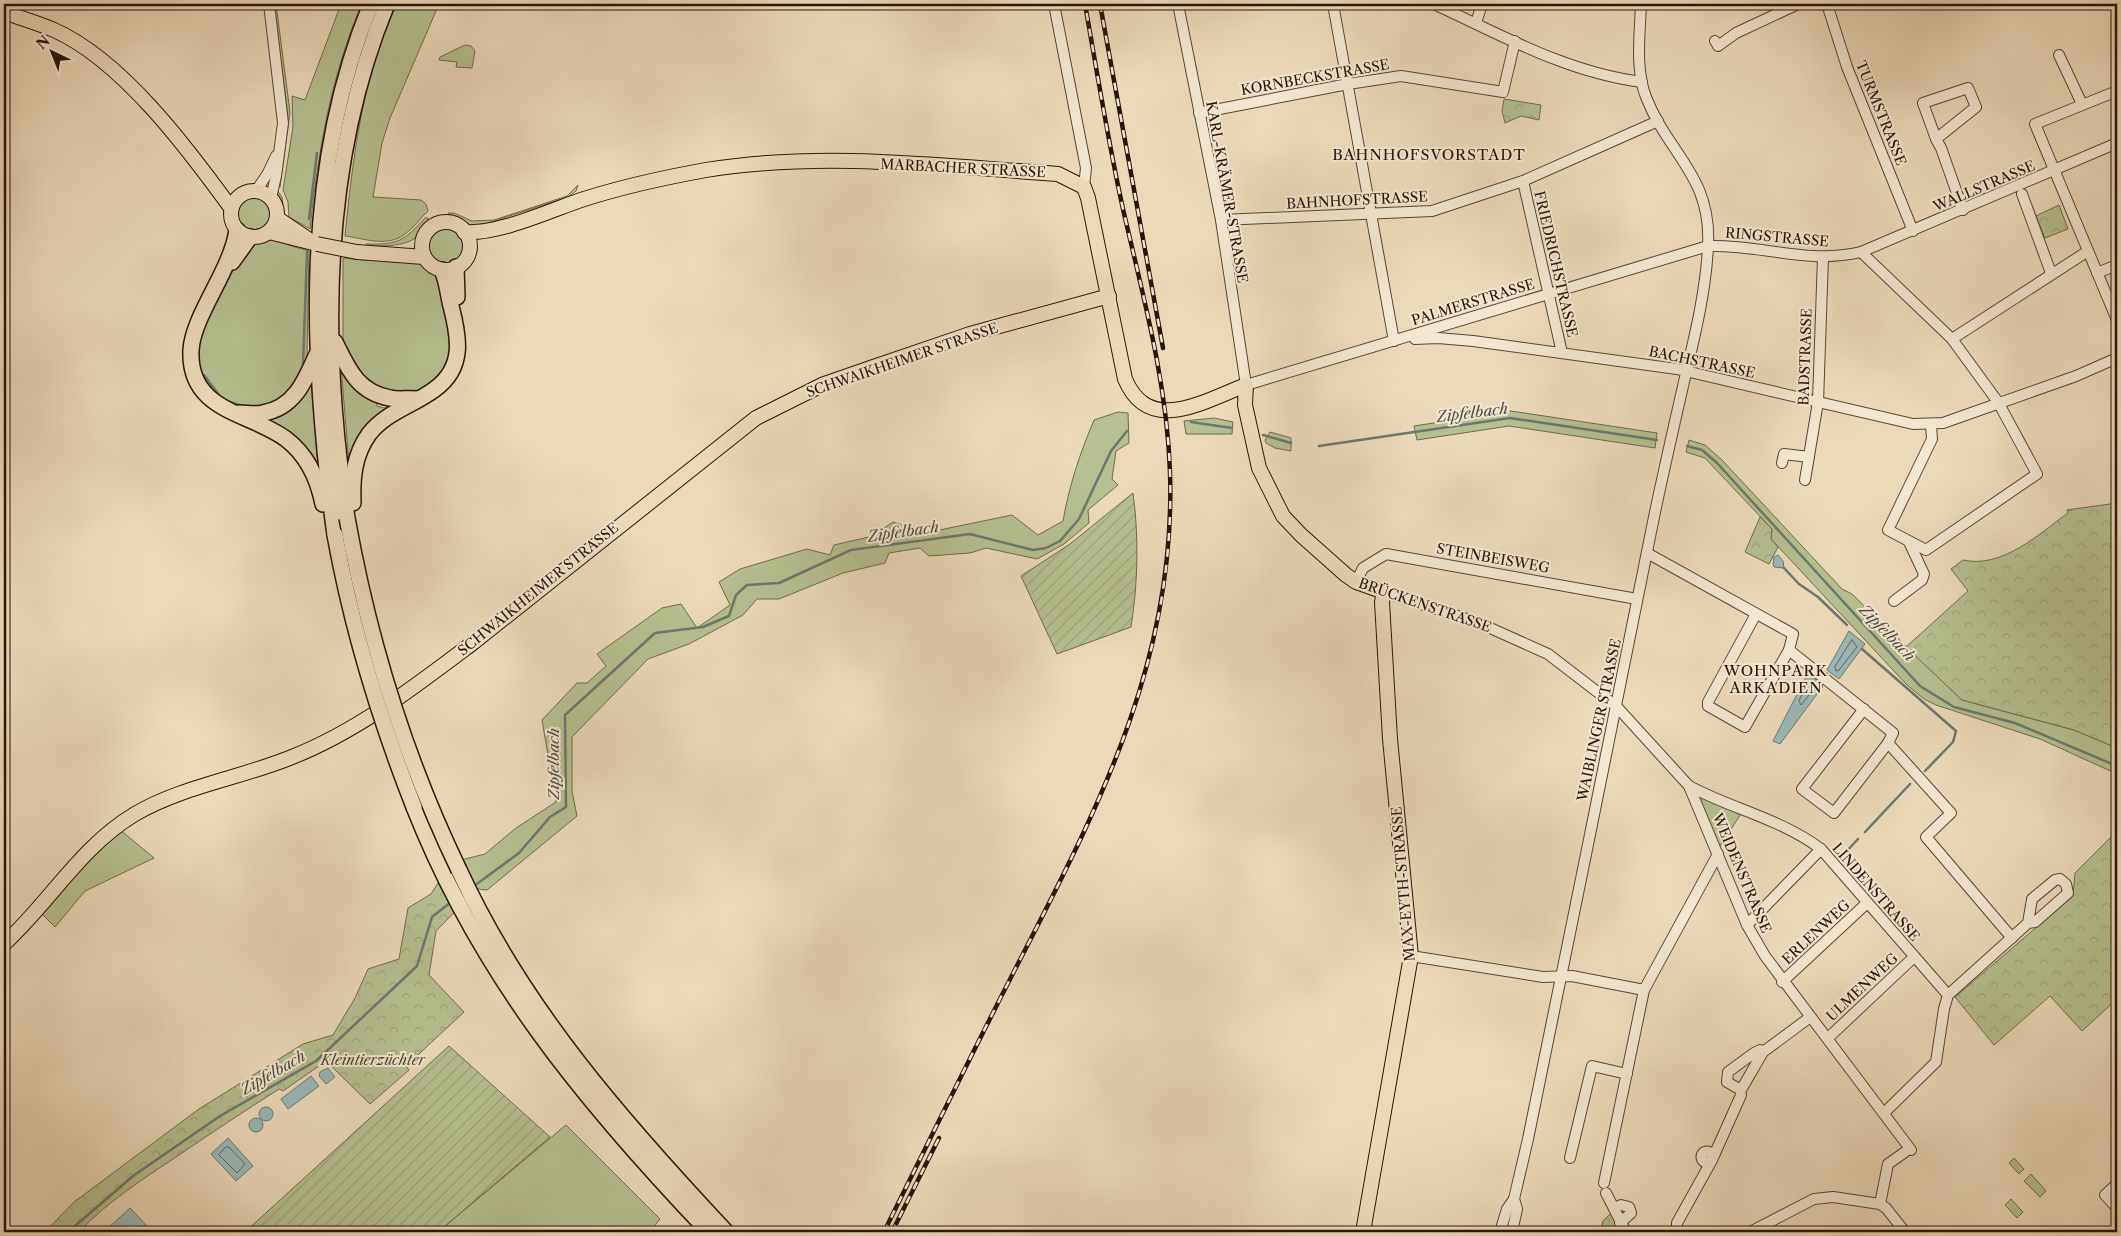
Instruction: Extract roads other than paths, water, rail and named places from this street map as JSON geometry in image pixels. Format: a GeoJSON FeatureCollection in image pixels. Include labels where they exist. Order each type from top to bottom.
{"type":"FeatureCollection","features":[{"type":"Feature","properties":{"kind":"highway"},"geometry":{"type":"LineString","coordinates":[[371,4],[342,90],[328,163],[319,253],[318,352],[320,406],[336,524],[359,644],[380,720],[435,855],[495,969],[557,1060],[650,1151],[726,1232]]}},
{"type":"Feature","properties":{"kind":"highway"},"geometry":{"type":"LineString","coordinates":[[336,524],[339,464],[332,336],[334,236],[345,150],[361,77],[387,4]]}},
{"type":"Feature","properties":{"kind":"highway"},"geometry":{"type":"LineString","coordinates":[[244,234],[198,325],[191,352],[192,369],[203,391],[220,407],[276,433],[298,451],[308,464],[336,524]]}},
{"type":"Feature","properties":{"kind":"highway"},"geometry":{"type":"LineString","coordinates":[[336,524],[353,503],[354,470],[364,442],[379,423],[417,398],[435,389],[452,369],[458,353],[449,268]]}},
{"type":"Feature","properties":{"kind":"highway"},"geometry":{"type":"LineString","coordinates":[[332,336],[344,364],[359,384],[374,393],[390,398],[417,398]]}},
{"type":"Feature","properties":{"kind":"highway"},"geometry":{"type":"LineString","coordinates":[[236,413],[265,413],[288,402],[304,385],[318,352]]}},
{"type":"Feature","properties":{"kind":"highway"},"geometry":{"type":"LineString","coordinates":[[598,1100],[636,1154],[709,1232]]}},
{"type":"Feature","properties":{"kind":"main road"},"geometry":{"type":"LineString","coordinates":[[4,11],[55,30],[88,50],[117,73],[142,97],[204,170],[231,208]]}},
{"type":"Feature","properties":{"kind":"main road","name":"MARBACHER STRASSE"},"geometry":{"type":"LineString","coordinates":[[469,247],[510,225],[586,198],[706,170],[794,162],[834,161],[1058,174],[1084,186]]}},
{"type":"Feature","properties":{"kind":"main road"},"geometry":{"type":"LineString","coordinates":[[204,170],[221,185],[240,195]]}},
{"type":"Feature","properties":{"kind":"main road"},"geometry":{"type":"LineString","coordinates":[[1084,186],[1109,296],[1125,379],[1130,391],[1143,404],[1158,410],[1175,410],[1246,385]]}},
{"type":"Feature","properties":{"kind":"main road"},"geometry":{"type":"LineString","coordinates":[[277,218],[269,232],[262,236],[244,234],[231,218],[231,208],[240,195],[256,190],[271,198],[275,205],[277,218],[297,237]]}},
{"type":"Feature","properties":{"kind":"main road"},"geometry":{"type":"LineString","coordinates":[[440,223],[453,224],[464,232],[469,247],[467,257],[449,268],[430,264],[424,257],[422,241],[428,230],[440,223]]}},
{"type":"Feature","properties":{"kind":"main road","name":"MARBACHER STRASSE"},"geometry":{"type":"LineString","coordinates":[[464,232],[510,225]]}},
{"type":"Feature","properties":{"kind":"main road"},"geometry":{"type":"LineString","coordinates":[[269,232],[297,237],[317,244],[364,252],[424,257]]}},
{"type":"Feature","properties":{"kind":"main road"},"geometry":{"type":"LineString","coordinates":[[364,252],[403,248],[422,241]]}},
{"type":"Feature","properties":{"kind":"main road","name":"SCHWAIKHEIMER STRASSE"},"geometry":{"type":"LineString","coordinates":[[4,944],[30,918],[83,856],[115,828],[155,804],[262,768],[318,746],[367,717],[466,647],[756,418],[824,384],[970,334],[1109,296]]}},
{"type":"Feature","properties":{"kind":"main road","name":"BRÜCKENSTRASSE"},"geometry":{"type":"LineString","coordinates":[[1246,385],[1244,400],[1259,468],[1284,516],[1301,535],[1356,582],[1384,592]]}},
{"type":"Feature","properties":{"kind":"main road","name":"MAX-EYTH-STRASSE"},"geometry":{"type":"LineString","coordinates":[[1363,1232],[1411,956],[1388,711],[1382,602],[1384,592]]}},
{"type":"Feature","properties":{"kind":"street"},"geometry":{"type":"LineString","coordinates":[[4,11],[7,4]]}},
{"type":"Feature","properties":{"kind":"street"},"geometry":{"type":"LineString","coordinates":[[269,4],[283,106],[281,143],[271,198]]}},
{"type":"Feature","properties":{"kind":"street"},"geometry":{"type":"LineString","coordinates":[[1054,4],[1086,168],[1084,186]]}},
{"type":"Feature","properties":{"kind":"street","name":"KARL-KRÄMER-STRASSE"},"geometry":{"type":"LineString","coordinates":[[1178,4],[1220,220],[1246,385]]}},
{"type":"Feature","properties":{"kind":"street"},"geometry":{"type":"LineString","coordinates":[[1333,4],[1394,341]]}},
{"type":"Feature","properties":{"kind":"street"},"geometry":{"type":"LineString","coordinates":[[1434,4],[1556,61],[1606,75],[1642,82]]}},
{"type":"Feature","properties":{"kind":"street"},"geometry":{"type":"LineString","coordinates":[[1476,23],[1482,4]]}},
{"type":"Feature","properties":{"kind":"street","name":"RINGSTRASSE"},"geometry":{"type":"LineString","coordinates":[[1641,4],[1640,50],[1642,82],[1646,96],[1658,121],[1682,155],[1697,185],[1708,218],[1708,246],[1725,245],[1823,258],[1861,252]]}},
{"type":"Feature","properties":{"kind":"street"},"geometry":{"type":"LineString","coordinates":[[1715,41],[1718,46],[1736,34],[1798,4]]}},
{"type":"Feature","properties":{"kind":"street","name":"TURMSTRASSE"},"geometry":{"type":"LineString","coordinates":[[1827,4],[1856,88],[1913,231]]}},
{"type":"Feature","properties":{"kind":"street","name":"KORNBECKSTRASSE"},"geometry":{"type":"LineString","coordinates":[[1200,113],[1383,78],[1417,77],[1504,88],[1515,41]]}},
{"type":"Feature","properties":{"kind":"street"},"geometry":{"type":"LineString","coordinates":[[2059,55],[2082,104]]}},
{"type":"Feature","properties":{"kind":"street"},"geometry":{"type":"LineString","coordinates":[[1939,138],[1976,107],[1968,88],[1923,103],[1939,138],[1963,210]]}},
{"type":"Feature","properties":{"kind":"street"},"geometry":{"type":"LineString","coordinates":[[2117,91],[2035,124],[2117,320]]}},
{"type":"Feature","properties":{"kind":"street","name":"BAHNHOFSTRASSE"},"geometry":{"type":"LineString","coordinates":[[1220,220],[1432,211],[1524,181],[1658,121]]}},
{"type":"Feature","properties":{"kind":"street"},"geometry":{"type":"LineString","coordinates":[[256,190],[268,173],[281,143]]}},
{"type":"Feature","properties":{"kind":"street","name":"WALLSTRASSE"},"geometry":{"type":"LineString","coordinates":[[1861,252],[2117,143]]}},
{"type":"Feature","properties":{"kind":"street","name":"FRIEDRICHSTRASSE"},"geometry":{"type":"LineString","coordinates":[[1524,181],[1562,353]]}},
{"type":"Feature","properties":{"kind":"street"},"geometry":{"type":"LineString","coordinates":[[2022,194],[2051,273]]}},
{"type":"Feature","properties":{"kind":"street","name":"PALMERSTRASSE"},"geometry":{"type":"LineString","coordinates":[[1246,385],[1708,246]]}},
{"type":"Feature","properties":{"kind":"street","name":"WAIBLINGER STRASSE"},"geometry":{"type":"LineString","coordinates":[[1500,1232],[1506,1209],[1514,1199],[1617,707],[1647,553],[1699,318],[1708,246]]}},
{"type":"Feature","properties":{"kind":"street"},"geometry":{"type":"LineString","coordinates":[[1952,339],[2051,273],[2088,251]]}},
{"type":"Feature","properties":{"kind":"street"},"geometry":{"type":"LineString","coordinates":[[1861,252],[1952,339],[1998,402],[2036,474],[1926,550],[1888,530],[1932,439],[1931,425]]}},
{"type":"Feature","properties":{"kind":"street","name":"BADSTRASSE"},"geometry":{"type":"LineString","coordinates":[[1804,480],[1818,402],[1823,258]]}},
{"type":"Feature","properties":{"kind":"street"},"geometry":{"type":"LineString","coordinates":[[2097,273],[2117,265]]}},
{"type":"Feature","properties":{"kind":"street","name":"BACHSTRASSE"},"geometry":{"type":"LineString","coordinates":[[1394,341],[1438,338],[1686,371],[1890,420],[1931,425],[1943,423],[1998,402]]}},
{"type":"Feature","properties":{"kind":"street"},"geometry":{"type":"LineString","coordinates":[[1998,402],[2076,376],[2117,358]]}},
{"type":"Feature","properties":{"kind":"street"},"geometry":{"type":"LineString","coordinates":[[1782,463],[1784,454],[1808,456]]}},
{"type":"Feature","properties":{"kind":"street"},"geometry":{"type":"LineString","coordinates":[[1894,601],[1922,580],[1924,574],[1909,541]]}},
{"type":"Feature","properties":{"kind":"street"},"geometry":{"type":"LineString","coordinates":[[1647,553],[1793,634],[1789,650],[1745,727],[1708,706],[1708,702],[1756,614]]}},
{"type":"Feature","properties":{"kind":"street","name":"STEINBEISWEG"},"geometry":{"type":"LineString","coordinates":[[1356,582],[1363,568],[1386,554],[1638,599]]}},
{"type":"Feature","properties":{"kind":"street","name":"BRÜCKENSTRASSE"},"geometry":{"type":"LineString","coordinates":[[1384,592],[1479,623],[1548,654],[1617,707]]}},
{"type":"Feature","properties":{"kind":"street"},"geometry":{"type":"LineString","coordinates":[[1789,650],[1893,733],[1888,743],[1834,813],[1802,789],[1864,710]]}},
{"type":"Feature","properties":{"kind":"street","name":"WEIDENSTRASSE"},"geometry":{"type":"LineString","coordinates":[[1617,707],[1689,786],[1747,925],[1782,982],[1828,1038],[1884,1113],[1908,1151],[1888,1164],[1880,1204]]}},
{"type":"Feature","properties":{"kind":"street"},"geometry":{"type":"LineString","coordinates":[[1888,743],[1950,813],[1926,836],[2012,938]]}},
{"type":"Feature","properties":{"kind":"street","name":"LINDENSTRASSE"},"geometry":{"type":"LineString","coordinates":[[1689,786],[1716,800],[1738,806],[1796,832],[1821,849],[1948,995]]}},
{"type":"Feature","properties":{"kind":"street"},"geometry":{"type":"LineString","coordinates":[[1747,925],[1821,849]]}},
{"type":"Feature","properties":{"kind":"street"},"geometry":{"type":"LineString","coordinates":[[1623,1228],[1631,1213],[1629,1207],[1621,1205],[1614,1208],[1605,1188],[1644,990],[1718,854]]}},
{"type":"Feature","properties":{"kind":"street"},"geometry":{"type":"LineString","coordinates":[[1884,1113],[1936,1062],[1948,995],[2028,923],[2036,922],[2068,893],[2066,884],[2060,879],[2055,880],[2032,899],[2028,923]]}},
{"type":"Feature","properties":{"kind":"street","name":"ERLENWEG"},"geometry":{"type":"LineString","coordinates":[[1782,982],[1867,903]]}},
{"type":"Feature","properties":{"kind":"street"},"geometry":{"type":"LineString","coordinates":[[1411,956],[1542,977],[1572,976],[1644,990]]}},
{"type":"Feature","properties":{"kind":"street","name":"ULMENWEG"},"geometry":{"type":"LineString","coordinates":[[1828,1038],[1914,957]]}},
{"type":"Feature","properties":{"kind":"street"},"geometry":{"type":"LineString","coordinates":[[1763,1052],[1810,1018]]}},
{"type":"Feature","properties":{"kind":"street"},"geometry":{"type":"LineString","coordinates":[[1570,1158],[1592,1066],[1627,1074]]}},
{"type":"Feature","properties":{"kind":"street"},"geometry":{"type":"LineString","coordinates":[[1677,1232],[1676,1223],[1712,1160],[1741,1095]]}},
{"type":"Feature","properties":{"kind":"street"},"geometry":{"type":"LineString","coordinates":[[2117,1184],[2105,1195],[2117,1208]]}},
{"type":"Feature","properties":{"kind":"street"},"geometry":{"type":"LineString","coordinates":[[1750,1232],[1814,1199],[1833,1197],[1880,1204],[1886,1208],[1905,1232]]}},
{"type":"Feature","properties":{"kind":"street","name":"WAIBLINGER STRASSE"},"geometry":{"type":"LineString","coordinates":[[1512,1232],[1517,1209],[1514,1199]]}},
{"type":"Feature","properties":{"kind":"water"},"geometry":{"type":"Polygon","coordinates":[[[1778,555],[1783,561],[1784,568],[1774,567],[1774,557],[1778,555]]]}},
{"type":"Feature","properties":{"kind":"water"},"geometry":{"type":"Polygon","coordinates":[[[1849,631],[1865,644],[1839,679],[1827,670],[1849,631]]]}},
{"type":"Feature","properties":{"kind":"water"},"geometry":{"type":"Polygon","coordinates":[[[1808,673],[1823,686],[1780,744],[1773,741],[1808,673]]]}},
{"type":"Feature","properties":{"kind":"water"},"geometry":{"type":"Polygon","coordinates":[[[328,1068],[335,1077],[326,1084],[319,1076],[320,1072],[328,1068]]]}},
{"type":"Feature","properties":{"kind":"water"},"geometry":{"type":"Polygon","coordinates":[[[311,1076],[319,1086],[288,1109],[281,1099],[311,1076]]]}},
{"type":"Feature","properties":{"kind":"water"},"geometry":{"type":"Polygon","coordinates":[[[266,1107],[271,1109],[273,1114],[271,1119],[266,1121],[261,1119],[259,1114],[261,1109],[266,1107]]]}},
{"type":"Feature","properties":{"kind":"water"},"geometry":{"type":"Polygon","coordinates":[[[256,1118],[261,1120],[263,1125],[261,1130],[256,1132],[251,1130],[249,1125],[251,1120],[256,1118]]]}},
{"type":"Feature","properties":{"kind":"water"},"geometry":{"type":"Polygon","coordinates":[[[228,1138],[253,1166],[236,1181],[211,1154],[228,1138]]]}},
{"type":"Feature","properties":{"kind":"water"},"geometry":{"type":"Polygon","coordinates":[[[130,1208],[151,1230],[148,1232],[111,1232],[107,1229],[130,1208]]]}},
{"type":"Feature","properties":{"kind":"waterway"},"geometry":{"type":"LineString","coordinates":[[309,219],[317,153]]}},
{"type":"Feature","properties":{"kind":"waterway"},"geometry":{"type":"LineString","coordinates":[[303,367],[307,252]]}},
{"type":"Feature","properties":{"kind":"waterway"},"geometry":{"type":"LineString","coordinates":[[204,375],[219,395]]}},
{"type":"Feature","properties":{"kind":"waterway"},"geometry":{"type":"LineString","coordinates":[[230,402],[242,406]]}},
{"type":"Feature","properties":{"kind":"waterway","name":"Zipfelbach"},"geometry":{"type":"LineString","coordinates":[[1319,446],[1510,418],[1657,440]]}},
{"type":"Feature","properties":{"kind":"waterway","name":"Zipfelbach"},"geometry":{"type":"LineString","coordinates":[[1191,422],[1232,428]]}},
{"type":"Feature","properties":{"kind":"waterway","name":"Zipfelbach"},"geometry":{"type":"LineString","coordinates":[[474,886],[519,853],[550,817],[566,807],[565,715],[655,633],[703,627],[729,616],[736,595],[747,585],[779,583],[851,550],[970,534],[1033,550],[1046,548],[1060,541],[1079,519],[1111,451],[1127,431]]}},
{"type":"Feature","properties":{"kind":"waterway","name":"Zipfelbach"},"geometry":{"type":"LineString","coordinates":[[1263,435],[1291,443]]}},
{"type":"Feature","properties":{"kind":"waterway","name":"Zipfelbach"},"geometry":{"type":"LineString","coordinates":[[1687,446],[1702,450],[1717,463],[1920,686],[1954,707],[2015,723],[2117,766]]}},
{"type":"Feature","properties":{"kind":"waterway"},"geometry":{"type":"LineString","coordinates":[[1784,568],[1799,584],[1818,597],[1847,625]]}},
{"type":"Feature","properties":{"kind":"waterway"},"geometry":{"type":"LineString","coordinates":[[1862,649],[1956,731],[1953,742],[1925,771]]}},
{"type":"Feature","properties":{"kind":"waterway"},"geometry":{"type":"LineString","coordinates":[[1865,832],[1910,784]]}},
{"type":"Feature","properties":{"kind":"waterway"},"geometry":{"type":"LineString","coordinates":[[1845,853],[1858,839]]}},
{"type":"Feature","properties":{"kind":"waterway","name":"Zipfelbach"},"geometry":{"type":"LineString","coordinates":[[68,1232],[133,1176],[220,1116],[316,1061],[417,966],[432,917],[451,902]]}},
{"type":"Feature","properties":{"kind":"railway"},"geometry":{"type":"LineString","coordinates":[[884,1232],[1082,836],[1130,721],[1148,662],[1161,601],[1169,538],[1170,472],[1164,405],[1153,339],[1112,158],[1085,4]]}},
{"type":"Feature","properties":{"kind":"railway"},"geometry":{"type":"LineString","coordinates":[[1100,4],[1163,348]]}},
{"type":"Feature","properties":{"kind":"railway"},"geometry":{"type":"LineString","coordinates":[[892,1232],[939,1138]]}},
{"type":"Feature","properties":{"kind":"district","name":"BAHNHOFSVORSTADT"},"geometry":{"type":"Point","coordinates":[1429,155]}},
{"type":"Feature","properties":{"kind":"district","name":"WOHNPARK ARKADIEN"},"geometry":{"type":"Point","coordinates":[1776,680]}},
{"type":"Feature","properties":{"kind":"park label","name":"Kleintierzüchter"},"geometry":{"type":"Point","coordinates":[373,1060]}}]}
